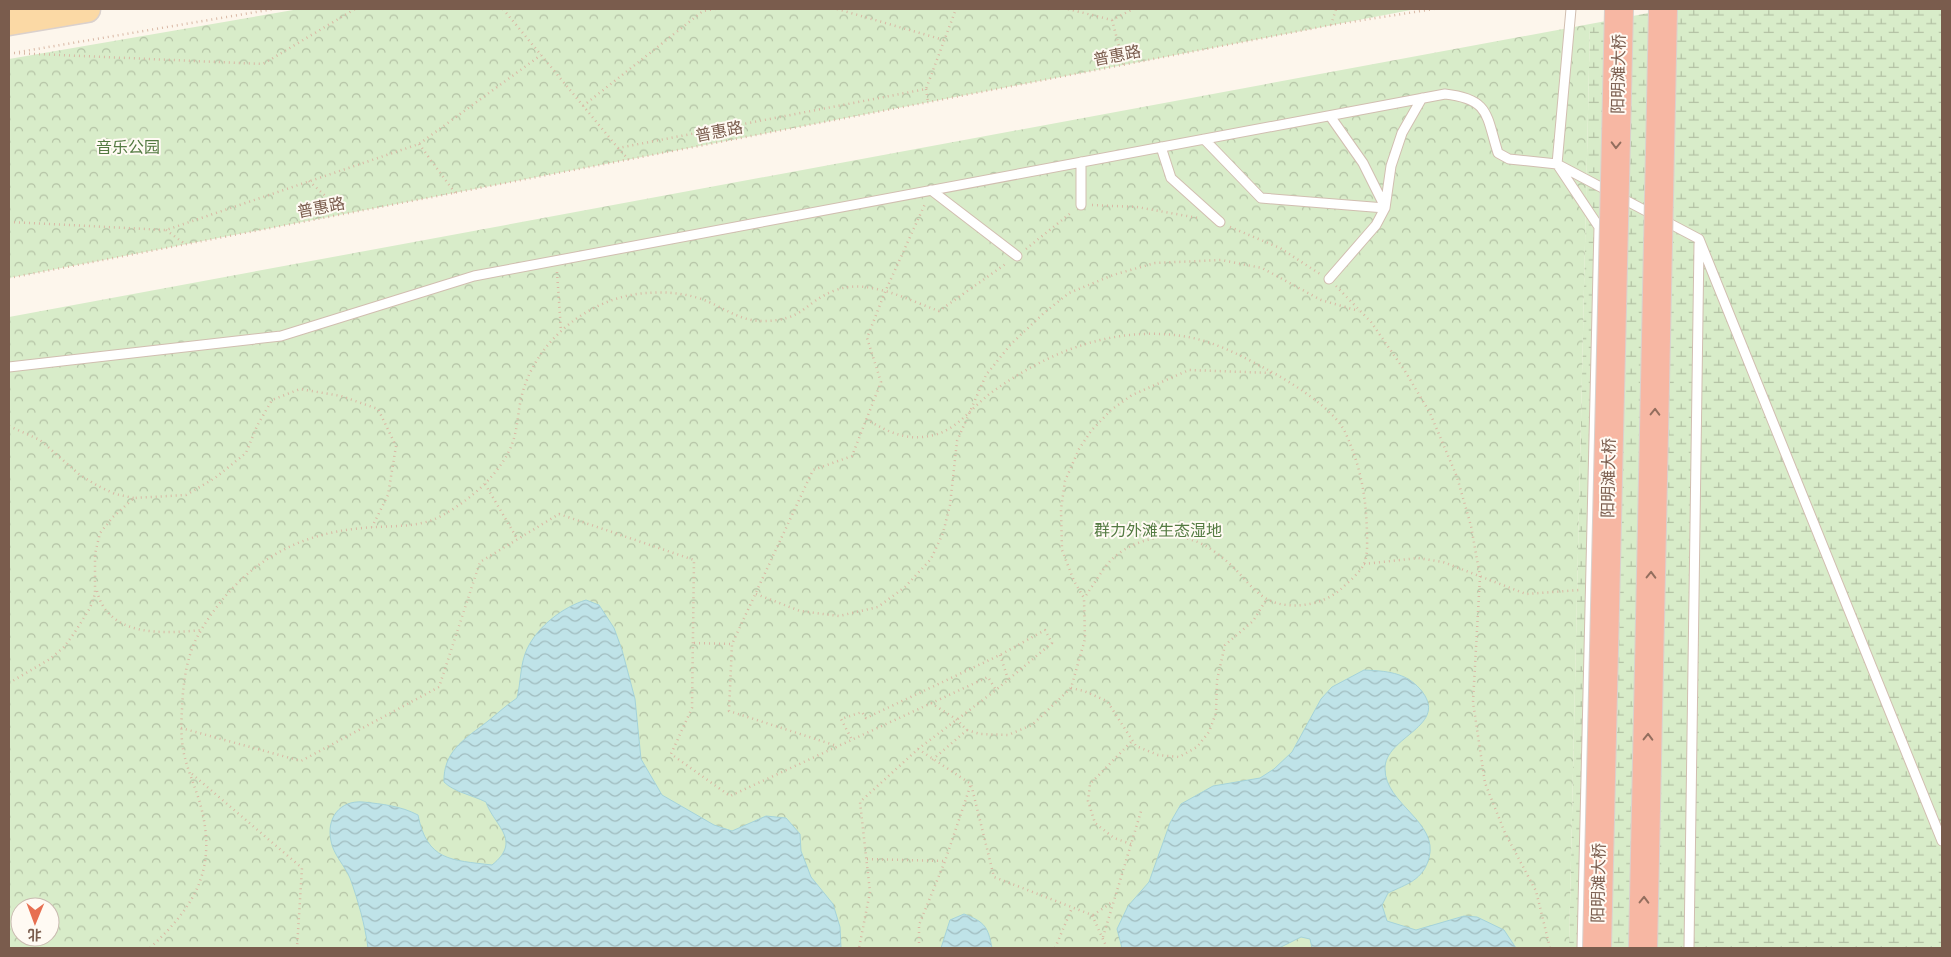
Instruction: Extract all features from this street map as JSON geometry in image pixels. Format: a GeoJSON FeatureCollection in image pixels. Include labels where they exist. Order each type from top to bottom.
{"type":"FeatureCollection","features":[{"type":"Feature","properties":{"kind":"highway","name":"阳明滩大桥"},"geometry":{"type":"LineString","coordinates":[[1596,948],[1620,9]]}},
{"type":"Feature","properties":{"kind":"highway"},"geometry":{"type":"LineString","coordinates":[[1644,948],[1663,9]]}},
{"type":"Feature","properties":{"kind":"main road"},"geometry":{"type":"LineString","coordinates":[[9,22],[87,9]]}},
{"type":"Feature","properties":{"kind":"lane"},"geometry":{"type":"LineString","coordinates":[[1571,9],[1557,164],[1599,227],[1582,948]]}},
{"type":"Feature","properties":{"kind":"lane"},"geometry":{"type":"LineString","coordinates":[[9,367],[282,336],[474,276],[1422,98],[1445,94],[1468,96],[1484,109],[1498,153],[1509,159],[1557,164],[1699,239],[1942,841]]}},
{"type":"Feature","properties":{"kind":"lane"},"geometry":{"type":"LineString","coordinates":[[1329,279],[1376,224],[1385,208],[1391,166],[1402,133],[1422,98]]}},
{"type":"Feature","properties":{"kind":"lane"},"geometry":{"type":"LineString","coordinates":[[1330,116],[1363,163],[1385,208]]}},
{"type":"Feature","properties":{"kind":"lane"},"geometry":{"type":"LineString","coordinates":[[1204,139],[1261,198],[1385,208]]}},
{"type":"Feature","properties":{"kind":"lane"},"geometry":{"type":"LineString","coordinates":[[1161,147],[1171,178],[1220,222]]}},
{"type":"Feature","properties":{"kind":"lane"},"geometry":{"type":"LineString","coordinates":[[1081,162],[1081,205]]}},
{"type":"Feature","properties":{"kind":"lane"},"geometry":{"type":"LineString","coordinates":[[931,190],[1017,256]]}},
{"type":"Feature","properties":{"kind":"lane"},"geometry":{"type":"LineString","coordinates":[[1689,948],[1699,239]]}},
{"type":"Feature","properties":{"kind":"path"},"geometry":{"type":"LineString","coordinates":[[9,54],[274,9]]}},
{"type":"Feature","properties":{"kind":"path"},"geometry":{"type":"LineString","coordinates":[[14,53],[263,64],[355,9]]}},
{"type":"Feature","properties":{"kind":"path"},"geometry":{"type":"LineString","coordinates":[[503,9],[628,160]]}},
{"type":"Feature","properties":{"kind":"path"},"geometry":{"type":"LineString","coordinates":[[583,106],[702,10],[715,9]]}},
{"type":"Feature","properties":{"kind":"path"},"geometry":{"type":"LineString","coordinates":[[837,9],[944,40]]}},
{"type":"Feature","properties":{"kind":"path"},"geometry":{"type":"LineString","coordinates":[[928,102],[926,89],[956,9]]}},
{"type":"Feature","properties":{"kind":"path"},"geometry":{"type":"LineString","coordinates":[[1068,9],[1112,20],[1133,9]]}},
{"type":"Feature","properties":{"kind":"path"},"geometry":{"type":"LineString","coordinates":[[1331,25],[1336,9]]}},
{"type":"Feature","properties":{"kind":"path","name":"普惠路"},"geometry":{"type":"LineString","coordinates":[[9,278],[1331,25],[1434,9]]}},
{"type":"Feature","properties":{"kind":"path"},"geometry":{"type":"LineString","coordinates":[[1112,20],[1124,65]]}},
{"type":"Feature","properties":{"kind":"path"},"geometry":{"type":"LineString","coordinates":[[9,222],[166,230],[420,144],[542,55]]}},
{"type":"Feature","properties":{"kind":"path"},"geometry":{"type":"LineString","coordinates":[[618,148],[926,89]]}},
{"type":"Feature","properties":{"kind":"path"},"geometry":{"type":"LineString","coordinates":[[420,144],[455,193]]}},
{"type":"Feature","properties":{"kind":"path"},"geometry":{"type":"LineString","coordinates":[[309,181],[345,214]]}},
{"type":"Feature","properties":{"kind":"path"},"geometry":{"type":"LineString","coordinates":[[836,745],[729,711],[732,644],[813,470],[852,456],[881,382],[867,338],[884,292],[931,190]]}},
{"type":"Feature","properties":{"kind":"path"},"geometry":{"type":"LineString","coordinates":[[150,948],[180,920],[200,885],[207,850],[206,825],[183,750],[184,682],[191,652],[201,630],[242,577],[263,560],[307,540],[337,532],[372,527],[403,526],[435,519],[486,484],[512,446],[518,431],[524,388],[542,353],[561,331],[598,306],[648,292],[695,297],[743,318],[768,321],[794,317],[838,289],[868,287],[939,311],[1017,256],[1081,205],[1137,207],[1220,222],[1280,248],[1329,279],[1361,312],[1382,339],[1430,413],[1456,477],[1471,526],[1480,576],[1473,702],[1485,782],[1505,833],[1536,891],[1550,948]]}},
{"type":"Feature","properties":{"kind":"path"},"geometry":{"type":"LineString","coordinates":[[166,230],[186,245]]}},
{"type":"Feature","properties":{"kind":"path"},"geometry":{"type":"LineString","coordinates":[[556,260],[561,331]]}},
{"type":"Feature","properties":{"kind":"path"},"geometry":{"type":"LineString","coordinates":[[756,594],[800,611],[839,616],[878,606],[905,587],[932,559],[943,533],[950,505],[957,441],[986,375],[1011,344],[1069,293],[1113,275],[1155,263],[1221,260],[1262,268],[1321,300],[1361,312]]}},
{"type":"Feature","properties":{"kind":"path"},"geometry":{"type":"LineString","coordinates":[[866,418],[886,431],[903,437],[934,435],[946,430],[993,391],[1048,357],[1088,342],[1131,335],[1184,336],[1226,349],[1274,373],[1324,407],[1344,429],[1355,454],[1364,487],[1367,550],[1364,564],[1353,578],[1331,597],[1315,603],[1288,605],[1266,600],[1230,564],[1204,545],[1190,539],[1171,537],[1156,538],[1137,544],[1119,553],[1110,562],[1084,598]]}},
{"type":"Feature","properties":{"kind":"path"},"geometry":{"type":"LineString","coordinates":[[931,703],[956,719],[967,730],[980,734],[1008,735],[1032,725],[1071,688],[1085,639],[1084,598],[1074,581],[1062,550],[1060,530],[1065,481],[1079,449],[1111,410],[1132,395],[1189,370],[1274,373]]}},
{"type":"Feature","properties":{"kind":"path"},"geometry":{"type":"LineString","coordinates":[[9,426],[40,440],[80,474],[115,494],[134,498],[186,495],[215,478],[246,453],[257,426],[272,400],[300,389],[341,396],[378,409],[396,446],[388,495],[372,527]]}},
{"type":"Feature","properties":{"kind":"path"},"geometry":{"type":"LineString","coordinates":[[486,484],[518,540]]}},
{"type":"Feature","properties":{"kind":"path"},"geometry":{"type":"LineString","coordinates":[[134,498],[113,517],[100,533],[95,554],[96,587],[99,601],[106,611],[138,630],[154,633],[201,630]]}},
{"type":"Feature","properties":{"kind":"path"},"geometry":{"type":"LineString","coordinates":[[182,728],[301,761],[439,687],[480,562],[559,514],[694,560],[692,708],[671,754],[730,796],[851,738],[988,676],[996,690]]}},
{"type":"Feature","properties":{"kind":"path"},"geometry":{"type":"LineString","coordinates":[[1364,564],[1418,558],[1443,562],[1526,594],[1590,590]]}},
{"type":"Feature","properties":{"kind":"path"},"geometry":{"type":"LineString","coordinates":[[9,683],[43,664],[64,647],[90,608],[96,587]]}},
{"type":"Feature","properties":{"kind":"path"},"geometry":{"type":"LineString","coordinates":[[1071,688],[1084,690],[1107,700],[1136,746],[1158,755],[1179,758],[1197,748],[1209,732],[1216,713],[1216,680],[1225,645],[1253,621],[1266,600]]}},
{"type":"Feature","properties":{"kind":"path"},"geometry":{"type":"LineString","coordinates":[[851,738],[841,718],[862,712],[866,718],[1000,655],[1045,630],[1052,643],[996,690],[918,749],[860,802],[870,892],[858,948]]}},
{"type":"Feature","properties":{"kind":"path"},"geometry":{"type":"LineString","coordinates":[[693,643],[732,644]]}},
{"type":"Feature","properties":{"kind":"path"},"geometry":{"type":"LineString","coordinates":[[1000,655],[1008,679]]}},
{"type":"Feature","properties":{"kind":"path"},"geometry":{"type":"LineString","coordinates":[[932,760],[967,730]]}},
{"type":"Feature","properties":{"kind":"path"},"geometry":{"type":"LineString","coordinates":[[1131,844],[1114,838],[1095,823],[1088,801],[1090,784],[1093,779],[1132,741]]}},
{"type":"Feature","properties":{"kind":"path"},"geometry":{"type":"LineString","coordinates":[[918,749],[971,784],[994,877],[1092,915],[1107,948]]}},
{"type":"Feature","properties":{"kind":"path"},"geometry":{"type":"LineString","coordinates":[[191,773],[302,868],[297,948]]}},
{"type":"Feature","properties":{"kind":"path"},"geometry":{"type":"LineString","coordinates":[[919,948],[919,924],[945,861],[971,784]]}},
{"type":"Feature","properties":{"kind":"path"},"geometry":{"type":"LineString","coordinates":[[1103,937],[1112,902],[1142,808]]}},
{"type":"Feature","properties":{"kind":"path"},"geometry":{"type":"LineString","coordinates":[[867,859],[945,861]]}},
{"type":"Feature","properties":{"kind":"path"},"geometry":{"type":"LineString","coordinates":[[1092,915],[1112,902]]}},
{"type":"Feature","properties":{"kind":"path"},"geometry":{"type":"LineString","coordinates":[[1055,948],[1073,908]]}},
{"type":"Feature","properties":{"kind":"green space","name":"音乐公园"},"geometry":{"type":"Polygon","coordinates":[[[299,9],[1416,9],[9,278],[9,59],[299,9]]]}},
{"type":"Feature","properties":{"kind":"green space"},"geometry":{"type":"Polygon","coordinates":[[[1670,9],[1942,9],[1942,948],[1569,948],[1590,24],[1670,9]]]}},
{"type":"Feature","properties":{"kind":"green space","name":"群力外滩生态湿地"},"geometry":{"type":"Polygon","coordinates":[[[1590,24],[1569,948],[9,948],[9,317],[1590,24]]]}},
{"type":"Feature","properties":{"kind":"water"},"geometry":{"type":"Polygon","coordinates":[[[586,600],[599,605],[614,628],[635,699],[641,759],[662,795],[714,825],[732,831],[766,816],[786,818],[800,834],[801,851],[811,877],[833,904],[840,927],[841,948],[368,948],[353,886],[348,873],[334,851],[331,841],[331,825],[336,812],[341,807],[355,802],[405,809],[418,815],[422,830],[428,842],[435,850],[443,855],[464,862],[492,865],[501,856],[505,848],[506,840],[504,833],[486,802],[458,791],[444,782],[447,763],[462,742],[517,698],[527,649],[544,625],[569,607],[586,600]]]}},
{"type":"Feature","properties":{"kind":"water"},"geometry":{"type":"Polygon","coordinates":[[[1364,670],[1387,672],[1408,679],[1420,689],[1428,702],[1428,712],[1423,722],[1395,748],[1388,758],[1385,769],[1387,781],[1393,793],[1419,823],[1430,845],[1429,858],[1423,871],[1408,884],[1388,893],[1382,905],[1387,921],[1416,930],[1464,916],[1477,917],[1504,930],[1516,948],[1312,948],[1310,939],[1301,937],[1279,948],[1122,948],[1117,929],[1128,906],[1149,882],[1170,823],[1181,804],[1213,786],[1260,778],[1274,769],[1292,752],[1321,699],[1332,687],[1364,670]]]}},
{"type":"Feature","properties":{"kind":"water"},"geometry":{"type":"Polygon","coordinates":[[[964,914],[977,920],[984,926],[989,935],[992,948],[941,948],[950,920],[964,914]]]}}]}
